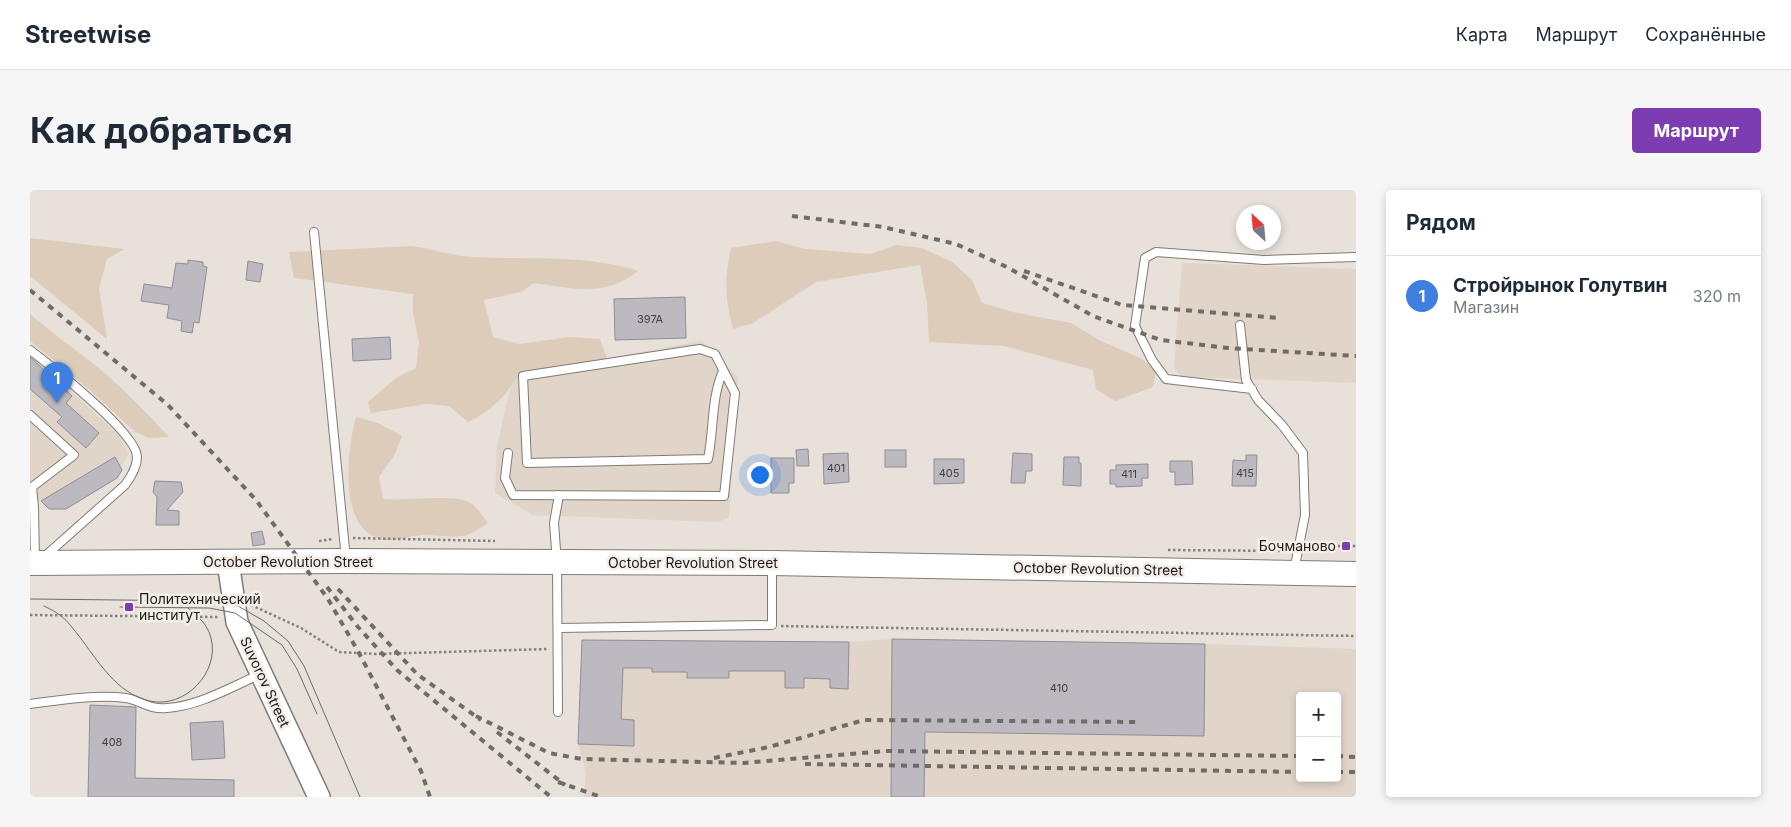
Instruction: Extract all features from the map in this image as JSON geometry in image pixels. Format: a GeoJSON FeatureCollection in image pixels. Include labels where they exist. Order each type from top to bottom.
{"type":"FeatureCollection","features":[{"type":"Feature","properties":{"kind":"main road","name":"October Revolution Street"},"geometry":{"type":"LineString","coordinates":[[32,563],[346,561],[772,563],[1356,574]]}},
{"type":"Feature","properties":{"kind":"street","name":"Suvorov Street"},"geometry":{"type":"LineString","coordinates":[[228,562],[237,622],[319,797]]}},
{"type":"Feature","properties":{"kind":"lane"},"geometry":{"type":"LineString","coordinates":[[314,232],[346,561]]}},
{"type":"Feature","properties":{"kind":"lane"},"geometry":{"type":"LineString","coordinates":[[1252,389],[1166,379],[1152,360],[1136,326],[1145,258],[1156,252],[1264,260],[1356,257]]}},
{"type":"Feature","properties":{"kind":"lane"},"geometry":{"type":"LineString","coordinates":[[1240,325],[1246,380],[1303,453],[1305,515],[1294,573]]}},
{"type":"Feature","properties":{"kind":"lane"},"geometry":{"type":"LineString","coordinates":[[508,453],[505,478],[513,495],[724,496],[735,393],[715,354],[700,349],[523,376],[527,463],[708,459],[712,439],[716,386],[723,371]]}},
{"type":"Feature","properties":{"kind":"lane"},"geometry":{"type":"LineString","coordinates":[[30,350],[107,415],[130,442],[137,456],[134,471],[125,485],[50,552],[32,563]]}},
{"type":"Feature","properties":{"kind":"lane"},"geometry":{"type":"LineString","coordinates":[[30,415],[74,455],[31,486],[32,563]]}},
{"type":"Feature","properties":{"kind":"lane"},"geometry":{"type":"LineString","coordinates":[[558,712],[557,563],[554,523],[559,495]]}},
{"type":"Feature","properties":{"kind":"lane"},"geometry":{"type":"LineString","coordinates":[[558,628],[772,626],[772,563]]}},
{"type":"Feature","properties":{"kind":"lane"},"geometry":{"type":"LineString","coordinates":[[30,704],[73,699],[127,698],[144,706],[165,708],[186,705],[261,674]]}},
{"type":"Feature","properties":{"kind":"path"},"geometry":{"type":"LineString","coordinates":[[233,596],[301,628],[339,652],[376,654],[502,652],[558,648]]}},
{"type":"Feature","properties":{"kind":"path"},"geometry":{"type":"LineString","coordinates":[[30,616],[223,617]]}},
{"type":"Feature","properties":{"kind":"path"},"geometry":{"type":"LineString","coordinates":[[772,626],[1356,636]]}},
{"type":"Feature","properties":{"kind":"shaded area"},"geometry":{"type":"Polygon","coordinates":[[[30,238],[124,249],[107,259],[99,288],[107,339],[30,276],[30,238]]]}},
{"type":"Feature","properties":{"kind":"shaded area"},"geometry":{"type":"Polygon","coordinates":[[[776,241],[805,249],[871,254],[896,245],[922,248],[952,262],[972,280],[982,303],[1017,313],[1071,323],[1099,340],[1142,359],[1156,371],[1153,387],[1115,401],[1096,389],[1093,370],[1004,346],[929,342],[927,303],[920,265],[816,282],[753,323],[733,329],[726,289],[731,248],[776,241]]]}},
{"type":"Feature","properties":{"kind":"shaded area"},"geometry":{"type":"Polygon","coordinates":[[[412,246],[465,256],[598,262],[638,271],[613,285],[601,288],[575,289],[534,283],[521,292],[484,300],[493,337],[520,344],[569,337],[600,339],[607,358],[537,371],[515,379],[495,404],[482,415],[468,422],[449,406],[427,404],[371,413],[368,402],[397,377],[416,368],[419,342],[413,313],[413,294],[294,278],[289,252],[412,246]]]}},
{"type":"Feature","properties":{"kind":"shaded area"},"geometry":{"type":"Polygon","coordinates":[[[1182,263],[1356,269],[1356,383],[1182,377],[1174,369],[1182,263]]]}},
{"type":"Feature","properties":{"kind":"shaded area"},"geometry":{"type":"Polygon","coordinates":[[[30,314],[106,374],[169,437],[149,438],[135,432],[98,397],[30,341],[30,314]]]}},
{"type":"Feature","properties":{"kind":"shaded area"},"geometry":{"type":"Polygon","coordinates":[[[702,341],[738,377],[729,518],[717,522],[533,515],[495,493],[497,446],[509,393],[515,379],[537,371],[702,341]]]}},
{"type":"Feature","properties":{"kind":"shaded area"},"geometry":{"type":"Polygon","coordinates":[[[30,354],[121,437],[128,454],[117,478],[66,509],[49,509],[41,501],[30,501],[30,354]]]}},
{"type":"Feature","properties":{"kind":"shaded area"},"geometry":{"type":"Polygon","coordinates":[[[356,417],[378,423],[402,436],[395,454],[379,477],[383,499],[452,498],[462,500],[474,506],[488,523],[470,534],[459,537],[425,535],[387,540],[371,535],[359,523],[352,508],[349,489],[348,469],[356,417]]]}},
{"type":"Feature","properties":{"kind":"shaded area"},"geometry":{"type":"Polygon","coordinates":[[[892,639],[1205,644],[1356,649],[1356,797],[584,797],[586,772],[578,744],[582,640],[849,642],[892,639]]]}},
{"type":"Feature","properties":{"kind":"building"},"geometry":{"type":"Polygon","coordinates":[[[188,260],[203,262],[203,266],[207,267],[199,323],[194,322],[192,333],[181,331],[182,321],[167,318],[169,305],[141,301],[144,284],[172,288],[176,263],[188,264],[188,260]]]}},
{"type":"Feature","properties":{"kind":"building"},"geometry":{"type":"Polygon","coordinates":[[[248,261],[263,264],[260,282],[246,280],[248,261]]]}},
{"type":"Feature","properties":{"kind":"building"},"geometry":{"type":"Polygon","coordinates":[[[685,297],[686,338],[615,340],[614,299],[685,297]]]}},
{"type":"Feature","properties":{"kind":"building"},"geometry":{"type":"Polygon","coordinates":[[[390,337],[391,359],[353,361],[352,339],[390,337]]]}},
{"type":"Feature","properties":{"kind":"building"},"geometry":{"type":"Polygon","coordinates":[[[30,357],[72,396],[66,403],[99,433],[86,448],[57,422],[62,417],[30,389],[30,357]]]}},
{"type":"Feature","properties":{"kind":"building"},"geometry":{"type":"Polygon","coordinates":[[[808,449],[809,466],[797,466],[796,450],[808,449]]]}},
{"type":"Feature","properties":{"kind":"building"},"geometry":{"type":"Polygon","coordinates":[[[885,450],[906,450],[906,467],[885,467],[885,450]]]}},
{"type":"Feature","properties":{"kind":"building"},"geometry":{"type":"Polygon","coordinates":[[[848,453],[849,482],[824,484],[823,454],[848,453]]]}},
{"type":"Feature","properties":{"kind":"building"},"geometry":{"type":"Polygon","coordinates":[[[1013,453],[1032,454],[1032,471],[1026,471],[1025,483],[1011,483],[1013,453]]]}},
{"type":"Feature","properties":{"kind":"building"},"geometry":{"type":"Polygon","coordinates":[[[1246,455],[1257,455],[1256,486],[1232,486],[1233,460],[1246,461],[1246,455]]]}},
{"type":"Feature","properties":{"kind":"building"},"geometry":{"type":"Polygon","coordinates":[[[115,457],[122,470],[117,478],[66,509],[49,509],[41,501],[115,457]]]}},
{"type":"Feature","properties":{"kind":"building"},"geometry":{"type":"Polygon","coordinates":[[[1064,457],[1079,457],[1079,463],[1081,463],[1081,486],[1063,485],[1064,457]]]}},
{"type":"Feature","properties":{"kind":"building"},"geometry":{"type":"Polygon","coordinates":[[[771,458],[794,458],[794,483],[789,483],[789,493],[771,493],[771,458]]]}},
{"type":"Feature","properties":{"kind":"building"},"geometry":{"type":"Polygon","coordinates":[[[934,459],[964,459],[964,483],[934,484],[934,459]]]}},
{"type":"Feature","properties":{"kind":"building"},"geometry":{"type":"Polygon","coordinates":[[[1170,461],[1192,461],[1193,484],[1175,485],[1175,472],[1170,472],[1170,461]]]}},
{"type":"Feature","properties":{"kind":"building"},"geometry":{"type":"Polygon","coordinates":[[[1148,464],[1148,478],[1142,478],[1142,486],[1116,487],[1116,484],[1110,484],[1110,470],[1116,470],[1116,465],[1148,464]]]}},
{"type":"Feature","properties":{"kind":"building"},"geometry":{"type":"Polygon","coordinates":[[[155,481],[181,482],[183,492],[167,510],[179,511],[179,525],[156,525],[157,497],[153,492],[155,481]]]}},
{"type":"Feature","properties":{"kind":"building"},"geometry":{"type":"Polygon","coordinates":[[[262,531],[265,544],[253,546],[251,533],[262,531]]]}},
{"type":"Feature","properties":{"kind":"building"},"geometry":{"type":"Polygon","coordinates":[[[892,639],[1205,644],[1204,736],[925,732],[924,797],[891,797],[892,639]]]}},
{"type":"Feature","properties":{"kind":"building"},"geometry":{"type":"Polygon","coordinates":[[[582,640],[849,642],[848,689],[830,688],[830,679],[804,678],[804,688],[785,688],[785,671],[729,671],[729,678],[687,678],[687,672],[652,672],[652,668],[623,668],[621,719],[634,720],[634,746],[578,744],[582,640]]]}},
{"type":"Feature","properties":{"kind":"building"},"geometry":{"type":"Polygon","coordinates":[[[90,705],[136,707],[135,778],[234,780],[234,797],[88,797],[90,705]]]}},
{"type":"Feature","properties":{"kind":"building"},"geometry":{"type":"Polygon","coordinates":[[[223,721],[225,758],[192,760],[190,723],[223,721]]]}},
{"type":"Feature","properties":{"kind":"tram line"},"geometry":{"type":"LineString","coordinates":[[30,599],[209,601],[238,606],[264,621],[288,641],[304,666],[360,797]]}},
{"type":"Feature","properties":{"kind":"tram line"},"geometry":{"type":"LineString","coordinates":[[44,606],[66,620],[101,666],[118,684],[138,697],[150,701],[163,702],[187,694],[205,675],[210,663],[212,651],[210,633],[202,621],[188,608]]}},
{"type":"Feature","properties":{"kind":"tram line"},"geometry":{"type":"LineString","coordinates":[[120,607],[209,608],[235,613],[282,645],[297,669],[317,714]]}},
{"type":"Feature","properties":{"kind":"railway"},"geometry":{"type":"LineString","coordinates":[[792,216],[883,227],[956,244],[1007,267],[1093,316],[1161,340],[1228,348],[1356,356]]}},
{"type":"Feature","properties":{"kind":"railway"},"geometry":{"type":"LineString","coordinates":[[1024,271],[1122,305],[1279,318]]}},
{"type":"Feature","properties":{"kind":"railway"},"geometry":{"type":"LineString","coordinates":[[30,290],[168,405],[256,500],[328,599],[359,653],[421,771],[430,797]]}},
{"type":"Feature","properties":{"kind":"railway"},"geometry":{"type":"LineString","coordinates":[[327,587],[358,627],[397,670],[551,797]]}},
{"type":"Feature","properties":{"kind":"railway"},"geometry":{"type":"LineString","coordinates":[[338,589],[417,674],[481,720]]}},
{"type":"Feature","properties":{"kind":"railway"},"geometry":{"type":"LineString","coordinates":[[476,716],[549,753],[582,759],[744,763],[886,751],[1296,756]]}},
{"type":"Feature","properties":{"kind":"railway"},"geometry":{"type":"LineString","coordinates":[[714,758],[769,747],[864,720],[1140,722]]}},
{"type":"Feature","properties":{"kind":"railway"},"geometry":{"type":"LineString","coordinates":[[497,732],[565,785]]}},
{"type":"Feature","properties":{"kind":"railway"},"geometry":{"type":"LineString","coordinates":[[1341,756],[1356,757]]}},
{"type":"Feature","properties":{"kind":"railway"},"geometry":{"type":"LineString","coordinates":[[805,764],[1296,772]]}},
{"type":"Feature","properties":{"kind":"railway"},"geometry":{"type":"LineString","coordinates":[[1341,772],[1356,772]]}},
{"type":"Feature","properties":{"kind":"railway"},"geometry":{"type":"LineString","coordinates":[[558,782],[601,797]]}},
{"type":"Feature","properties":{"kind":"place","name":"Стройрынок Голутвин"},"geometry":{"type":"Point","coordinates":[57,403]}},
{"type":"Feature","properties":{"kind":"place","name":"Бочманово"},"geometry":{"type":"Point","coordinates":[1346,546]}},
{"type":"Feature","properties":{"kind":"place","name":"Политехнический институт"},"geometry":{"type":"Point","coordinates":[129,607]}}]}
